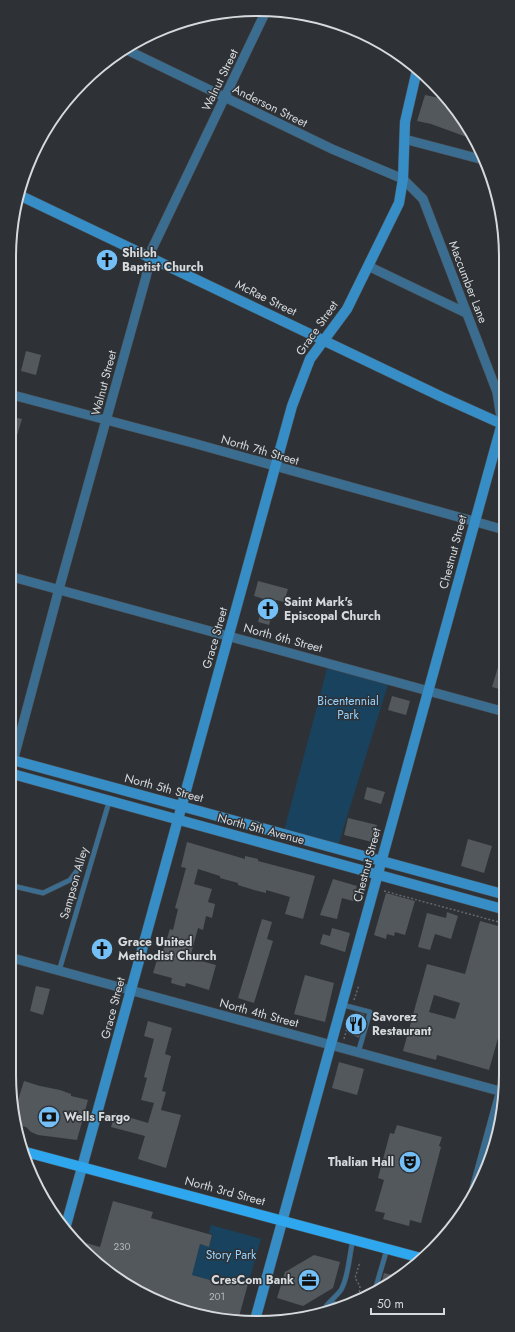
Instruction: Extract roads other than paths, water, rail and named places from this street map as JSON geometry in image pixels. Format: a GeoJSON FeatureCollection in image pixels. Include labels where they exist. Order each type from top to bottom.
{"type":"FeatureCollection","features":[{"type":"Feature","properties":{"kind":"main road","name":"North 3rd Street"},"geometry":{"type":"LineString","coordinates":[[29,1153],[416,1257]]}},
{"type":"Feature","properties":{"kind":"street","name":"Walnut Street"},"geometry":{"type":"LineString","coordinates":[[16,742],[146,277],[150,257],[173,202],[263,16]]}},
{"type":"Feature","properties":{"kind":"street","name":"Anderson Street"},"geometry":{"type":"LineString","coordinates":[[131,52],[332,149],[403,179]]}},
{"type":"Feature","properties":{"kind":"street","name":"Grace Street"},"geometry":{"type":"LineString","coordinates":[[67,1224],[302,376],[310,359],[336,326],[347,309],[399,203],[403,179],[404,138],[407,111],[416,75]]}},
{"type":"Feature","properties":{"kind":"street"},"geometry":{"type":"LineString","coordinates":[[404,138],[478,158]]}},
{"type":"Feature","properties":{"kind":"street","name":"Maccumber Lane"},"geometry":{"type":"LineString","coordinates":[[403,179],[423,199],[497,392],[499,401]]}},
{"type":"Feature","properties":{"kind":"street","name":"McRae Street"},"geometry":{"type":"LineString","coordinates":[[24,197],[442,397],[499,418]]}},
{"type":"Feature","properties":{"kind":"street"},"geometry":{"type":"LineString","coordinates":[[368,266],[466,313]]}},
{"type":"Feature","properties":{"kind":"street","name":"North 7th Street"},"geometry":{"type":"LineString","coordinates":[[16,396],[499,528]]}},
{"type":"Feature","properties":{"kind":"street","name":"Chestnut Street"},"geometry":{"type":"LineString","coordinates":[[256,1316],[499,435]]}},
{"type":"Feature","properties":{"kind":"street","name":"North 6th Street"},"geometry":{"type":"LineString","coordinates":[[16,578],[499,710]]}},
{"type":"Feature","properties":{"kind":"street","name":"North 5th Street"},"geometry":{"type":"LineString","coordinates":[[16,761],[382,862]]}},
{"type":"Feature","properties":{"kind":"street","name":"North 5th Avenue"},"geometry":{"type":"LineString","coordinates":[[16,776],[499,908]]}},
{"type":"Feature","properties":{"kind":"street"},"geometry":{"type":"LineString","coordinates":[[382,862],[499,893]]}},
{"type":"Feature","properties":{"kind":"street","name":"North 4th Street"},"geometry":{"type":"LineString","coordinates":[[16,959],[498,1091]]}},
{"type":"Feature","properties":{"kind":"street"},"geometry":{"type":"LineString","coordinates":[[479,1170],[495,1115]]}},
{"type":"Feature","properties":{"kind":"lane","name":"Sampson Alley"},"geometry":{"type":"LineString","coordinates":[[59,971],[109,802]]}},
{"type":"Feature","properties":{"kind":"lane"},"geometry":{"type":"LineString","coordinates":[[16,887],[43,893],[70,880],[82,864]]}},
{"type":"Feature","properties":{"kind":"lane"},"geometry":{"type":"LineString","coordinates":[[343,1005],[370,1012],[358,1053]]}},
{"type":"Feature","properties":{"kind":"lane"},"geometry":{"type":"LineString","coordinates":[[325,1306],[331,1303],[342,1288],[354,1239]]}},
{"type":"Feature","properties":{"kind":"lane"},"geometry":{"type":"LineString","coordinates":[[377,1285],[387,1249]]}},
{"type":"Feature","properties":{"kind":"place","name":"Shiloh Baptist Church"},"geometry":{"type":"Point","coordinates":[107,260]}},
{"type":"Feature","properties":{"kind":"place","name":"Saint Mark's Episcopal Church"},"geometry":{"type":"Point","coordinates":[268,609]}},
{"type":"Feature","properties":{"kind":"place","name":"Grace United Methodist Church"},"geometry":{"type":"Point","coordinates":[102,949]}},
{"type":"Feature","properties":{"kind":"place","name":"Savorez Restaurant"},"geometry":{"type":"Point","coordinates":[356,1024]}},
{"type":"Feature","properties":{"kind":"place","name":"Wells Fargo"},"geometry":{"type":"Point","coordinates":[49,1117]}},
{"type":"Feature","properties":{"kind":"place","name":"Thalian Hall"},"geometry":{"type":"Point","coordinates":[410,1162]}},
{"type":"Feature","properties":{"kind":"place","name":"CresCom Bank"},"geometry":{"type":"Point","coordinates":[309,1280]}},
{"type":"Feature","properties":{"kind":"park label","name":"Bicentennial Park"},"geometry":{"type":"Point","coordinates":[348,708]}},
{"type":"Feature","properties":{"kind":"park label","name":"Story Park"},"geometry":{"type":"Point","coordinates":[231,1255]}}]}
